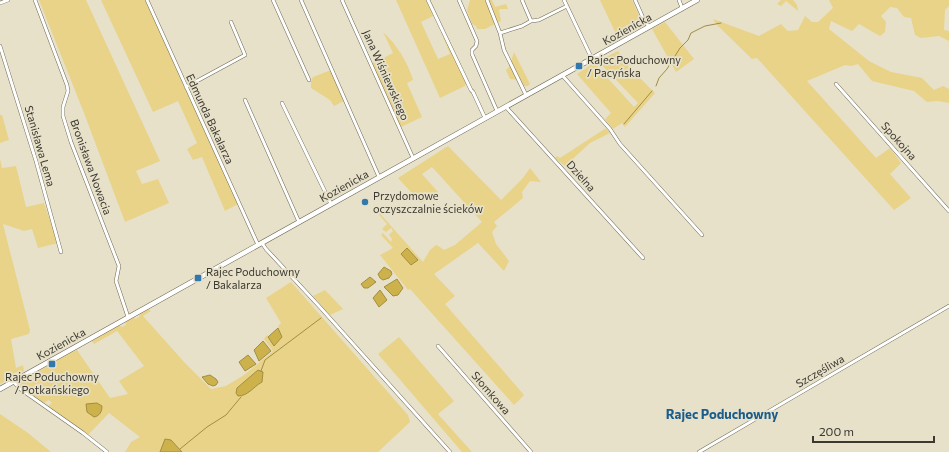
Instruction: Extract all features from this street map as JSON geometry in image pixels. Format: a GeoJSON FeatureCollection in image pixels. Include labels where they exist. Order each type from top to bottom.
{"type":"FeatureCollection","features":[{"type":"Feature","properties":{"kind":"main road","name":"Kozienicka"},"geometry":{"type":"LineString","coordinates":[[0,388],[697,0]]}},
{"type":"Feature","properties":{"kind":"street"},"geometry":{"type":"LineString","coordinates":[[0,3],[8,0]]}},
{"type":"Feature","properties":{"kind":"street","name":"Bronisława Nowacia"},"geometry":{"type":"LineString","coordinates":[[35,0],[67,85],[68,91],[62,112],[63,116],[71,142],[118,266],[116,281],[128,317]]}},
{"type":"Feature","properties":{"kind":"street","name":"Edmunda Bakalarza"},"geometry":{"type":"LineString","coordinates":[[147,0],[260,244],[324,312],[450,452]]}},
{"type":"Feature","properties":{"kind":"street"},"geometry":{"type":"LineString","coordinates":[[273,0],[309,80]]}},
{"type":"Feature","properties":{"kind":"street"},"geometry":{"type":"LineString","coordinates":[[301,0],[379,177]]}},
{"type":"Feature","properties":{"kind":"street","name":"Jana Wiśniewskiego"},"geometry":{"type":"LineString","coordinates":[[342,0],[413,158]]}},
{"type":"Feature","properties":{"kind":"street"},"geometry":{"type":"LineString","coordinates":[[428,0],[485,118]]}},
{"type":"Feature","properties":{"kind":"street"},"geometry":{"type":"LineString","coordinates":[[459,0],[477,41],[476,46],[472,50],[472,54],[497,111]]}},
{"type":"Feature","properties":{"kind":"street"},"geometry":{"type":"LineString","coordinates":[[486,0],[500,32],[504,50],[526,95]]}},
{"type":"Feature","properties":{"kind":"street"},"geometry":{"type":"LineString","coordinates":[[522,0],[531,21]]}},
{"type":"Feature","properties":{"kind":"street"},"geometry":{"type":"LineString","coordinates":[[564,0],[592,59]]}},
{"type":"Feature","properties":{"kind":"street"},"geometry":{"type":"LineString","coordinates":[[635,0],[649,27]]}},
{"type":"Feature","properties":{"kind":"street"},"geometry":{"type":"LineString","coordinates":[[678,0],[682,8]]}},
{"type":"Feature","properties":{"kind":"street"},"geometry":{"type":"LineString","coordinates":[[500,32],[544,18],[567,6]]}},
{"type":"Feature","properties":{"kind":"street"},"geometry":{"type":"LineString","coordinates":[[186,87],[245,55],[231,22]]}},
{"type":"Feature","properties":{"kind":"street","name":"Stanisława Lema"},"geometry":{"type":"LineString","coordinates":[[0,46],[36,161],[61,252]]}},
{"type":"Feature","properties":{"kind":"street"},"geometry":{"type":"LineString","coordinates":[[562,76],[610,129],[620,144],[702,235]]}},
{"type":"Feature","properties":{"kind":"street","name":"Spokojna"},"geometry":{"type":"LineString","coordinates":[[836,84],[949,211]]}},
{"type":"Feature","properties":{"kind":"street"},"geometry":{"type":"LineString","coordinates":[[245,100],[299,222]]}},
{"type":"Feature","properties":{"kind":"street"},"geometry":{"type":"LineString","coordinates":[[282,103],[331,204]]}},
{"type":"Feature","properties":{"kind":"street","name":"Dzielna"},"geometry":{"type":"LineString","coordinates":[[506,107],[643,258]]}},
{"type":"Feature","properties":{"kind":"street","name":"Szczęśliwa"},"geometry":{"type":"LineString","coordinates":[[700,452],[949,306]]}},
{"type":"Feature","properties":{"kind":"street","name":"Słomkowa"},"geometry":{"type":"LineString","coordinates":[[438,346],[531,452]]}},
{"type":"Feature","properties":{"kind":"street"},"geometry":{"type":"LineString","coordinates":[[13,382],[19,388],[83,433],[107,452]]}},
{"type":"Feature","properties":{"kind":"shaded area"},"geometry":{"type":"Polygon","coordinates":[[[39,0],[86,0],[160,161],[136,171],[142,184],[158,179],[169,203],[125,222],[39,0]]]}},
{"type":"Feature","properties":{"kind":"shaded area"},"geometry":{"type":"Polygon","coordinates":[[[101,0],[145,0],[238,204],[225,211],[202,157],[193,160],[187,149],[197,143],[178,101],[153,112],[101,0]]]}},
{"type":"Feature","properties":{"kind":"shaded area"},"geometry":{"type":"Polygon","coordinates":[[[396,0],[427,0],[435,15],[421,22],[438,59],[450,54],[441,32],[442,31],[466,83],[465,86],[440,98],[396,0]]]}},
{"type":"Feature","properties":{"kind":"shaded area"},"geometry":{"type":"Polygon","coordinates":[[[470,0],[492,0],[495,7],[506,4],[508,9],[499,10],[501,21],[485,29],[477,29],[476,26],[472,24],[467,10],[470,0]]]}},
{"type":"Feature","properties":{"kind":"shaded area"},"geometry":{"type":"Polygon","coordinates":[[[600,0],[632,0],[641,23],[617,36],[600,0]]]}},
{"type":"Feature","properties":{"kind":"shaded area"},"geometry":{"type":"Polygon","coordinates":[[[781,0],[793,0],[797,5],[798,11],[786,1],[781,6],[777,4],[781,0]]]}},
{"type":"Feature","properties":{"kind":"shaded area"},"geometry":{"type":"Polygon","coordinates":[[[829,0],[949,0],[949,6],[945,10],[944,30],[949,31],[949,41],[939,36],[921,38],[915,35],[911,18],[904,17],[897,8],[890,7],[881,16],[886,22],[885,32],[880,36],[859,24],[852,31],[831,21],[829,29],[869,61],[891,72],[922,78],[934,90],[943,86],[949,89],[949,103],[938,101],[927,102],[914,91],[872,81],[858,64],[851,66],[845,65],[807,81],[876,158],[890,148],[901,163],[890,174],[911,198],[894,210],[757,58],[752,59],[717,25],[713,19],[759,36],[781,24],[788,31],[798,30],[805,16],[812,22],[818,22],[833,8],[829,0]]]}},
{"type":"Feature","properties":{"kind":"shaded area"},"geometry":{"type":"Polygon","coordinates":[[[665,22],[694,59],[676,72],[652,29],[665,22]]]}},
{"type":"Feature","properties":{"kind":"shaded area"},"geometry":{"type":"Polygon","coordinates":[[[383,32],[393,42],[408,66],[413,80],[407,83],[422,117],[401,127],[371,64],[393,53],[383,32]]]}},
{"type":"Feature","properties":{"kind":"shaded area"},"geometry":{"type":"Polygon","coordinates":[[[618,51],[629,67],[655,93],[625,127],[622,123],[613,129],[605,119],[611,113],[577,74],[594,63],[634,107],[638,103],[598,61],[618,51]]]}},
{"type":"Feature","properties":{"kind":"shaded area"},"geometry":{"type":"Polygon","coordinates":[[[514,52],[530,84],[528,86],[524,86],[520,80],[510,79],[506,70],[509,67],[514,52]]]}},
{"type":"Feature","properties":{"kind":"shaded area"},"geometry":{"type":"Polygon","coordinates":[[[331,70],[344,101],[334,106],[330,100],[311,88],[311,81],[313,77],[331,70]]]}},
{"type":"Feature","properties":{"kind":"shaded area"},"geometry":{"type":"Polygon","coordinates":[[[0,115],[2,115],[9,140],[0,143],[0,115]]]}},
{"type":"Feature","properties":{"kind":"shaded area"},"geometry":{"type":"Polygon","coordinates":[[[606,128],[610,133],[590,143],[565,166],[555,158],[557,156],[560,158],[606,128]]]}},
{"type":"Feature","properties":{"kind":"shaded area"},"geometry":{"type":"Polygon","coordinates":[[[448,146],[501,200],[523,178],[530,168],[541,182],[530,181],[522,192],[523,198],[494,222],[497,226],[492,232],[496,244],[509,261],[504,271],[478,243],[434,274],[455,296],[445,304],[524,395],[514,405],[410,289],[408,290],[380,255],[393,248],[381,235],[383,233],[391,242],[392,239],[389,235],[393,231],[391,228],[386,232],[382,229],[387,224],[375,210],[376,209],[423,262],[430,250],[436,245],[444,250],[455,245],[482,222],[432,167],[422,174],[438,192],[421,203],[398,178],[448,146]]]}},
{"type":"Feature","properties":{"kind":"shaded area"},"geometry":{"type":"Polygon","coordinates":[[[0,159],[2,168],[16,166],[26,207],[44,203],[58,243],[38,248],[32,229],[24,231],[3,224],[30,330],[29,334],[11,339],[16,368],[23,365],[24,371],[19,374],[16,372],[14,376],[0,384],[0,159]]]}},
{"type":"Feature","properties":{"kind":"shaded area"},"geometry":{"type":"Polygon","coordinates":[[[407,248],[418,260],[411,265],[401,254],[407,248]]]}},
{"type":"Feature","properties":{"kind":"shaded area"},"geometry":{"type":"Polygon","coordinates":[[[384,267],[391,271],[392,274],[389,278],[383,280],[378,274],[384,267]]]}},
{"type":"Feature","properties":{"kind":"shaded area"},"geometry":{"type":"Polygon","coordinates":[[[370,277],[376,282],[368,288],[364,288],[361,284],[370,277]]]}},
{"type":"Feature","properties":{"kind":"shaded area"},"geometry":{"type":"Polygon","coordinates":[[[397,279],[403,288],[398,295],[393,296],[384,287],[397,279]]]}},
{"type":"Feature","properties":{"kind":"shaded area"},"geometry":{"type":"Polygon","coordinates":[[[291,282],[408,415],[410,422],[378,452],[182,452],[177,447],[163,444],[160,452],[125,452],[131,442],[140,437],[109,413],[88,435],[48,406],[52,403],[49,400],[44,403],[17,384],[17,381],[39,371],[77,350],[110,398],[128,394],[119,381],[144,366],[117,331],[94,344],[91,340],[119,325],[122,327],[126,325],[125,321],[134,316],[135,319],[139,317],[140,313],[148,309],[151,311],[143,316],[185,363],[211,389],[226,386],[244,375],[273,351],[264,339],[267,335],[274,346],[282,337],[278,326],[281,323],[266,298],[291,282]]]}},
{"type":"Feature","properties":{"kind":"shaded area"},"geometry":{"type":"Polygon","coordinates":[[[325,290],[343,309],[330,315],[313,296],[325,290]]]}},
{"type":"Feature","properties":{"kind":"shaded area"},"geometry":{"type":"Polygon","coordinates":[[[380,290],[387,300],[379,307],[373,298],[380,290]]]}},
{"type":"Feature","properties":{"kind":"shaded area"},"geometry":{"type":"Polygon","coordinates":[[[278,328],[282,337],[274,346],[268,337],[278,328]]]}},
{"type":"Feature","properties":{"kind":"shaded area"},"geometry":{"type":"Polygon","coordinates":[[[399,337],[454,401],[438,414],[472,452],[462,452],[378,354],[399,337]]]}},
{"type":"Feature","properties":{"kind":"shaded area"},"geometry":{"type":"Polygon","coordinates":[[[263,341],[271,351],[259,361],[254,350],[263,341]]]}},
{"type":"Feature","properties":{"kind":"shaded area"},"geometry":{"type":"Polygon","coordinates":[[[248,355],[256,364],[245,371],[239,362],[248,355]]]}},
{"type":"Feature","properties":{"kind":"shaded area"},"geometry":{"type":"Polygon","coordinates":[[[258,370],[263,372],[262,382],[248,393],[238,396],[236,393],[237,388],[258,370]]]}},
{"type":"Feature","properties":{"kind":"shaded area"},"geometry":{"type":"Polygon","coordinates":[[[210,375],[218,382],[216,385],[213,386],[208,384],[202,377],[210,375]]]}},
{"type":"Feature","properties":{"kind":"shaded area"},"geometry":{"type":"Polygon","coordinates":[[[97,403],[102,406],[102,410],[94,417],[87,412],[86,404],[97,403]]]}},
{"type":"Feature","properties":{"kind":"shaded area"},"geometry":{"type":"Polygon","coordinates":[[[0,414],[28,433],[51,452],[0,452],[0,414]]]}},
{"type":"Feature","properties":{"kind":"shaded area"},"geometry":{"type":"Polygon","coordinates":[[[165,439],[171,440],[182,452],[160,452],[165,439]]]}},
{"type":"Feature","properties":{"kind":"waterway"},"geometry":{"type":"LineString","coordinates":[[656,86],[659,78],[667,69],[680,48],[688,40],[691,33],[705,26],[721,23]]}},
{"type":"Feature","properties":{"kind":"waterway"},"geometry":{"type":"LineString","coordinates":[[624,124],[652,91]]}},
{"type":"Feature","properties":{"kind":"waterway"},"geometry":{"type":"LineString","coordinates":[[261,371],[265,360],[321,318]]}},
{"type":"Feature","properties":{"kind":"waterway"},"geometry":{"type":"LineString","coordinates":[[180,449],[207,427],[226,415],[241,397]]}},
{"type":"Feature","properties":{"kind":"place","name":"Rajec Poduchowny / Pacyńska"},"geometry":{"type":"Point","coordinates":[579,66]}},
{"type":"Feature","properties":{"kind":"place","name":"Przydomowe oczyszczalnie ścieków"},"geometry":{"type":"Point","coordinates":[365,202]}},
{"type":"Feature","properties":{"kind":"place","name":"Rajec Poduchowny / Bakalarza"},"geometry":{"type":"Point","coordinates":[198,278]}},
{"type":"Feature","properties":{"kind":"place","name":"Rajec Poduchowny / Potkańskiego"},"geometry":{"type":"Point","coordinates":[52,364]}},
{"type":"Feature","properties":{"kind":"district","name":"Rajec Poduchowny"},"geometry":{"type":"Point","coordinates":[722,414]}}]}
